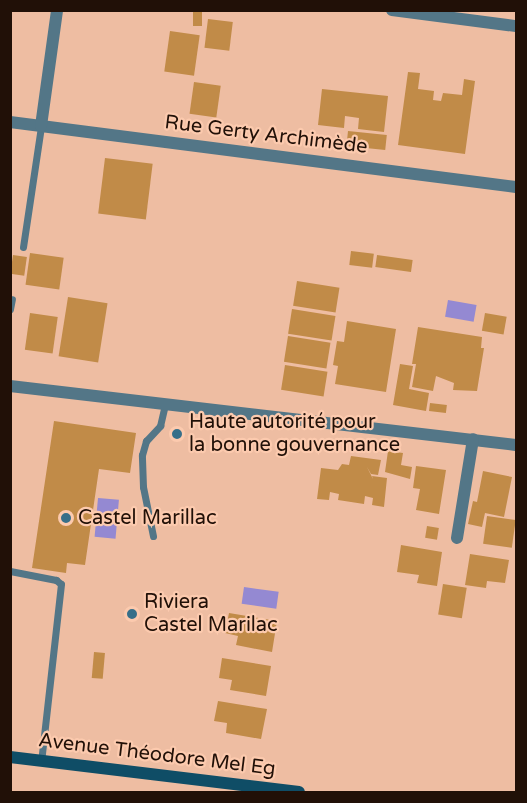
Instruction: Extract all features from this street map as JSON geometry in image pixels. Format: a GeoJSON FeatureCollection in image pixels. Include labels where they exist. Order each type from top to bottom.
{"type":"FeatureCollection","features":[{"type":"Feature","properties":{"kind":"main road","name":"Avenue Théodore Mel Eg"},"geometry":{"type":"LineString","coordinates":[[10,757],[299,792]]}},
{"type":"Feature","properties":{"kind":"street"},"geometry":{"type":"LineString","coordinates":[[41,126],[57,10]]}},
{"type":"Feature","properties":{"kind":"street"},"geometry":{"type":"LineString","coordinates":[[392,10],[516,26]]}},
{"type":"Feature","properties":{"kind":"street","name":"Rue Gerty Archimède"},"geometry":{"type":"LineString","coordinates":[[10,122],[516,187]]}},
{"type":"Feature","properties":{"kind":"street"},"geometry":{"type":"LineString","coordinates":[[10,386],[516,445]]}},
{"type":"Feature","properties":{"kind":"street"},"geometry":{"type":"LineString","coordinates":[[458,538],[474,439]]}},
{"type":"Feature","properties":{"kind":"lane"},"geometry":{"type":"LineString","coordinates":[[23,247],[41,126]]}},
{"type":"Feature","properties":{"kind":"lane"},"geometry":{"type":"LineString","coordinates":[[10,309],[12,299]]}},
{"type":"Feature","properties":{"kind":"lane"},"geometry":{"type":"LineString","coordinates":[[153,536],[143,488],[142,455],[146,441],[160,426],[165,404]]}},
{"type":"Feature","properties":{"kind":"lane"},"geometry":{"type":"LineString","coordinates":[[10,571],[56,579],[61,584],[41,760]]}},
{"type":"Feature","properties":{"kind":"shaded area"},"geometry":{"type":"Polygon","coordinates":[[[448,300],[477,305],[474,322],[445,317],[448,300]]]}},
{"type":"Feature","properties":{"kind":"shaded area"},"geometry":{"type":"Polygon","coordinates":[[[98,498],[119,500],[116,539],[95,537],[98,498]]]}},
{"type":"Feature","properties":{"kind":"shaded area"},"geometry":{"type":"Polygon","coordinates":[[[244,587],[279,592],[276,609],[242,604],[244,587]]]}},
{"type":"Feature","properties":{"kind":"building"},"geometry":{"type":"Polygon","coordinates":[[[193,10],[202,10],[202,26],[193,26],[193,10]]]}},
{"type":"Feature","properties":{"kind":"building"},"geometry":{"type":"Polygon","coordinates":[[[208,19],[233,22],[229,51],[204,48],[208,19]]]}},
{"type":"Feature","properties":{"kind":"building"},"geometry":{"type":"Polygon","coordinates":[[[170,31],[200,35],[194,76],[164,72],[170,31]]]}},
{"type":"Feature","properties":{"kind":"building"},"geometry":{"type":"Polygon","coordinates":[[[408,72],[420,73],[418,89],[434,91],[433,100],[441,101],[443,93],[462,95],[464,79],[475,81],[465,154],[398,145],[408,72]]]}},
{"type":"Feature","properties":{"kind":"building"},"geometry":{"type":"Polygon","coordinates":[[[194,82],[221,86],[216,117],[190,114],[194,82]]]}},
{"type":"Feature","properties":{"kind":"building"},"geometry":{"type":"Polygon","coordinates":[[[322,89],[388,96],[384,132],[358,129],[359,118],[345,116],[344,128],[318,125],[322,89]]]}},
{"type":"Feature","properties":{"kind":"building"},"geometry":{"type":"Polygon","coordinates":[[[348,131],[387,135],[385,150],[346,146],[348,131]]]}},
{"type":"Feature","properties":{"kind":"building"},"geometry":{"type":"Polygon","coordinates":[[[105,158],[153,164],[146,219],[98,214],[105,158]]]}},
{"type":"Feature","properties":{"kind":"building"},"geometry":{"type":"Polygon","coordinates":[[[351,251],[374,254],[372,268],[349,265],[351,251]]]}},
{"type":"Feature","properties":{"kind":"building"},"geometry":{"type":"Polygon","coordinates":[[[30,253],[64,258],[59,289],[26,285],[30,253]]]}},
{"type":"Feature","properties":{"kind":"building"},"geometry":{"type":"Polygon","coordinates":[[[13,255],[27,257],[24,276],[10,274],[13,255]]]}},
{"type":"Feature","properties":{"kind":"building"},"geometry":{"type":"Polygon","coordinates":[[[377,255],[413,260],[411,272],[375,267],[377,255]]]}},
{"type":"Feature","properties":{"kind":"building"},"geometry":{"type":"Polygon","coordinates":[[[297,281],[339,288],[336,312],[293,306],[297,281]]]}},
{"type":"Feature","properties":{"kind":"building"},"geometry":{"type":"Polygon","coordinates":[[[68,297],[108,303],[98,363],[59,356],[68,297]]]}},
{"type":"Feature","properties":{"kind":"building"},"geometry":{"type":"Polygon","coordinates":[[[292,309],[335,316],[332,341],[288,334],[292,309]]]}},
{"type":"Feature","properties":{"kind":"building"},"geometry":{"type":"Polygon","coordinates":[[[30,313],[58,317],[53,354],[25,350],[30,313]]]}},
{"type":"Feature","properties":{"kind":"building"},"geometry":{"type":"Polygon","coordinates":[[[485,313],[507,317],[504,335],[482,331],[485,313]]]}},
{"type":"Feature","properties":{"kind":"building"},"geometry":{"type":"Polygon","coordinates":[[[347,321],[396,329],[386,392],[335,384],[338,366],[333,365],[337,341],[344,342],[347,321]]]}},
{"type":"Feature","properties":{"kind":"building"},"geometry":{"type":"Polygon","coordinates":[[[418,327],[482,337],[481,348],[484,348],[477,391],[453,390],[454,383],[436,376],[433,391],[412,387],[416,364],[412,364],[418,327]]]}},
{"type":"Feature","properties":{"kind":"building"},"geometry":{"type":"Polygon","coordinates":[[[288,336],[330,343],[326,368],[284,362],[288,336]]]}},
{"type":"Feature","properties":{"kind":"building"},"geometry":{"type":"Polygon","coordinates":[[[400,364],[413,366],[409,389],[429,393],[426,411],[393,405],[400,364]]]}},
{"type":"Feature","properties":{"kind":"building"},"geometry":{"type":"Polygon","coordinates":[[[285,365],[327,372],[324,396],[281,390],[285,365]]]}},
{"type":"Feature","properties":{"kind":"building"},"geometry":{"type":"Polygon","coordinates":[[[430,403],[447,405],[446,413],[429,411],[430,403]]]}},
{"type":"Feature","properties":{"kind":"building","name":"Castel Marillac"},"geometry":{"type":"Polygon","coordinates":[[[54,421],[136,433],[130,473],[99,469],[85,565],[67,563],[66,573],[32,568],[54,421]]]}},
{"type":"Feature","properties":{"kind":"building"},"geometry":{"type":"Polygon","coordinates":[[[388,451],[403,453],[401,465],[412,467],[410,479],[385,472],[388,451]]]}},
{"type":"Feature","properties":{"kind":"building"},"geometry":{"type":"Polygon","coordinates":[[[351,456],[381,460],[378,475],[371,474],[367,467],[373,479],[372,476],[387,478],[384,507],[372,505],[373,498],[365,496],[364,504],[338,500],[339,494],[330,492],[329,500],[317,499],[321,468],[338,470],[342,464],[349,465],[351,456]]]}},
{"type":"Feature","properties":{"kind":"building"},"geometry":{"type":"Polygon","coordinates":[[[416,466],[446,470],[439,514],[416,510],[420,489],[413,488],[416,466]]]}},
{"type":"Feature","properties":{"kind":"building"},"geometry":{"type":"Polygon","coordinates":[[[483,471],[512,477],[504,517],[485,513],[482,527],[468,524],[473,501],[477,502],[483,471]]]}},
{"type":"Feature","properties":{"kind":"building"},"geometry":{"type":"Polygon","coordinates":[[[487,516],[516,520],[512,548],[483,544],[487,516]]]}},
{"type":"Feature","properties":{"kind":"building"},"geometry":{"type":"Polygon","coordinates":[[[427,526],[439,528],[437,540],[425,538],[427,526]]]}},
{"type":"Feature","properties":{"kind":"building"},"geometry":{"type":"Polygon","coordinates":[[[401,545],[442,552],[437,586],[417,583],[419,575],[397,572],[401,545]]]}},
{"type":"Feature","properties":{"kind":"building"},"geometry":{"type":"Polygon","coordinates":[[[470,554],[509,560],[505,583],[487,581],[486,588],[465,585],[470,554]]]}},
{"type":"Feature","properties":{"kind":"building"},"geometry":{"type":"Polygon","coordinates":[[[443,584],[467,588],[462,618],[438,615],[443,584]]]}},
{"type":"Feature","properties":{"kind":"building"},"geometry":{"type":"Polygon","coordinates":[[[229,613],[277,621],[272,652],[236,645],[238,636],[225,633],[229,613]]]}},
{"type":"Feature","properties":{"kind":"building"},"geometry":{"type":"Polygon","coordinates":[[[94,652],[105,653],[103,679],[92,678],[94,652]]]}},
{"type":"Feature","properties":{"kind":"building"},"geometry":{"type":"Polygon","coordinates":[[[222,658],[271,666],[266,696],[230,690],[232,680],[219,678],[222,658]]]}},
{"type":"Feature","properties":{"kind":"building"},"geometry":{"type":"Polygon","coordinates":[[[218,701],[267,709],[261,739],[226,733],[227,723],[214,721],[218,701]]]}},
{"type":"Feature","properties":{"kind":"place","name":"Haute autorité pour la bonne gouvernance"},"geometry":{"type":"Point","coordinates":[177,434]}},
{"type":"Feature","properties":{"kind":"place","name":"Castel Marillac"},"geometry":{"type":"Point","coordinates":[66,518]}},
{"type":"Feature","properties":{"kind":"place","name":"Riviera Castel Marilac"},"geometry":{"type":"Point","coordinates":[132,614]}}]}
